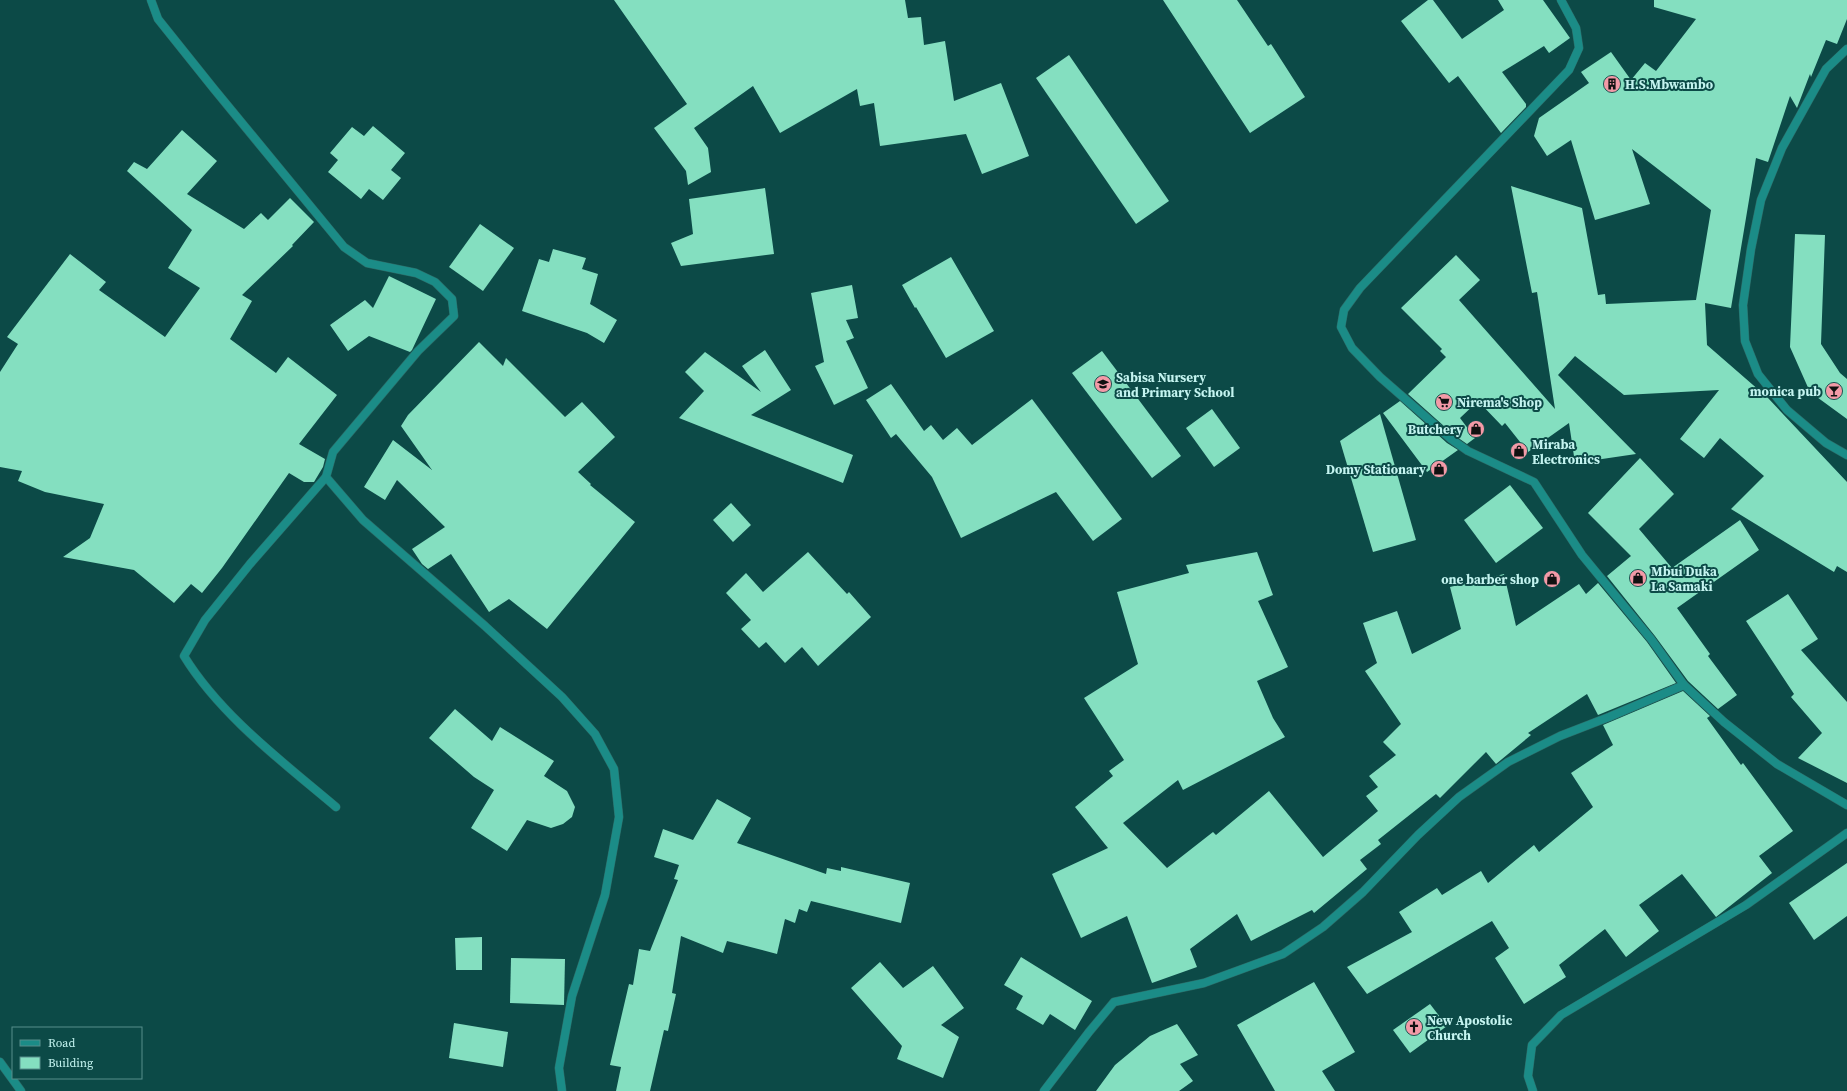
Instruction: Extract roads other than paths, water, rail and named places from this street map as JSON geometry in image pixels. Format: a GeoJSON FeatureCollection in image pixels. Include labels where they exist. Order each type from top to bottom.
{"type":"FeatureCollection","features":[{"type":"Feature","properties":{"kind":"street"},"geometry":{"type":"LineString","coordinates":[[151,0],[158,19],[214,90],[344,247],[367,263],[416,273],[435,282],[452,299],[454,316],[418,351],[333,452],[326,477],[236,581],[205,620],[184,656],[196,677],[229,713],[286,765],[336,807]]}},
{"type":"Feature","properties":{"kind":"street"},"geometry":{"type":"LineString","coordinates":[[1561,0],[1576,28],[1579,48],[1569,70],[1360,288],[1344,310],[1341,327],[1352,348],[1380,377],[1451,440],[1468,451],[1534,482],[1582,555],[1651,639],[1684,685],[1724,722],[1777,764],[1847,805]]}},
{"type":"Feature","properties":{"kind":"street"},"geometry":{"type":"LineString","coordinates":[[1847,49],[1826,69],[1782,148],[1761,200],[1751,249],[1743,305],[1745,341],[1758,374],[1787,410],[1826,443],[1847,455]]}},
{"type":"Feature","properties":{"kind":"street"},"geometry":{"type":"LineString","coordinates":[[326,477],[363,520],[485,626],[562,697],[595,734],[614,769],[618,817],[605,895],[572,996],[559,1068],[562,1091]]}},
{"type":"Feature","properties":{"kind":"street"},"geometry":{"type":"LineString","coordinates":[[1044,1091],[1088,1032],[1114,1002],[1204,983],[1283,954],[1323,927],[1363,892],[1418,835],[1459,797],[1508,762],[1560,736],[1684,685]]}},
{"type":"Feature","properties":{"kind":"street"},"geometry":{"type":"LineString","coordinates":[[1533,1091],[1528,1076],[1532,1045],[1561,1015],[1746,905],[1847,833]]}},
{"type":"Feature","properties":{"kind":"street"},"geometry":{"type":"LineString","coordinates":[[0,1062],[12,1079]]}},
{"type":"Feature","properties":{"kind":"street"},"geometry":{"type":"LineString","coordinates":[[12,1079],[21,1091]]}},
{"type":"Feature","properties":{"kind":"place","name":"H.S.Mbwambo"},"geometry":{"type":"Point","coordinates":[1612,84]}},
{"type":"Feature","properties":{"kind":"place","name":"Sabisa Nursery and Primary School"},"geometry":{"type":"Point","coordinates":[1103,384]}},
{"type":"Feature","properties":{"kind":"place","name":"monica pub"},"geometry":{"type":"Point","coordinates":[1834,391]}},
{"type":"Feature","properties":{"kind":"place","name":"Nirema's Shop"},"geometry":{"type":"Point","coordinates":[1444,402]}},
{"type":"Feature","properties":{"kind":"place","name":"Butchery"},"geometry":{"type":"Point","coordinates":[1476,429]}},
{"type":"Feature","properties":{"kind":"place","name":"Miraba Electronics"},"geometry":{"type":"Point","coordinates":[1519,451]}},
{"type":"Feature","properties":{"kind":"place","name":"Domy Stationary"},"geometry":{"type":"Point","coordinates":[1439,469]}},
{"type":"Feature","properties":{"kind":"place","name":"Mbui Duka La Samaki"},"geometry":{"type":"Point","coordinates":[1638,578]}},
{"type":"Feature","properties":{"kind":"place","name":"one barber shop"},"geometry":{"type":"Point","coordinates":[1552,579]}},
{"type":"Feature","properties":{"kind":"place","name":"New Apostolic Church"},"geometry":{"type":"Point","coordinates":[1414,1027]}}]}
